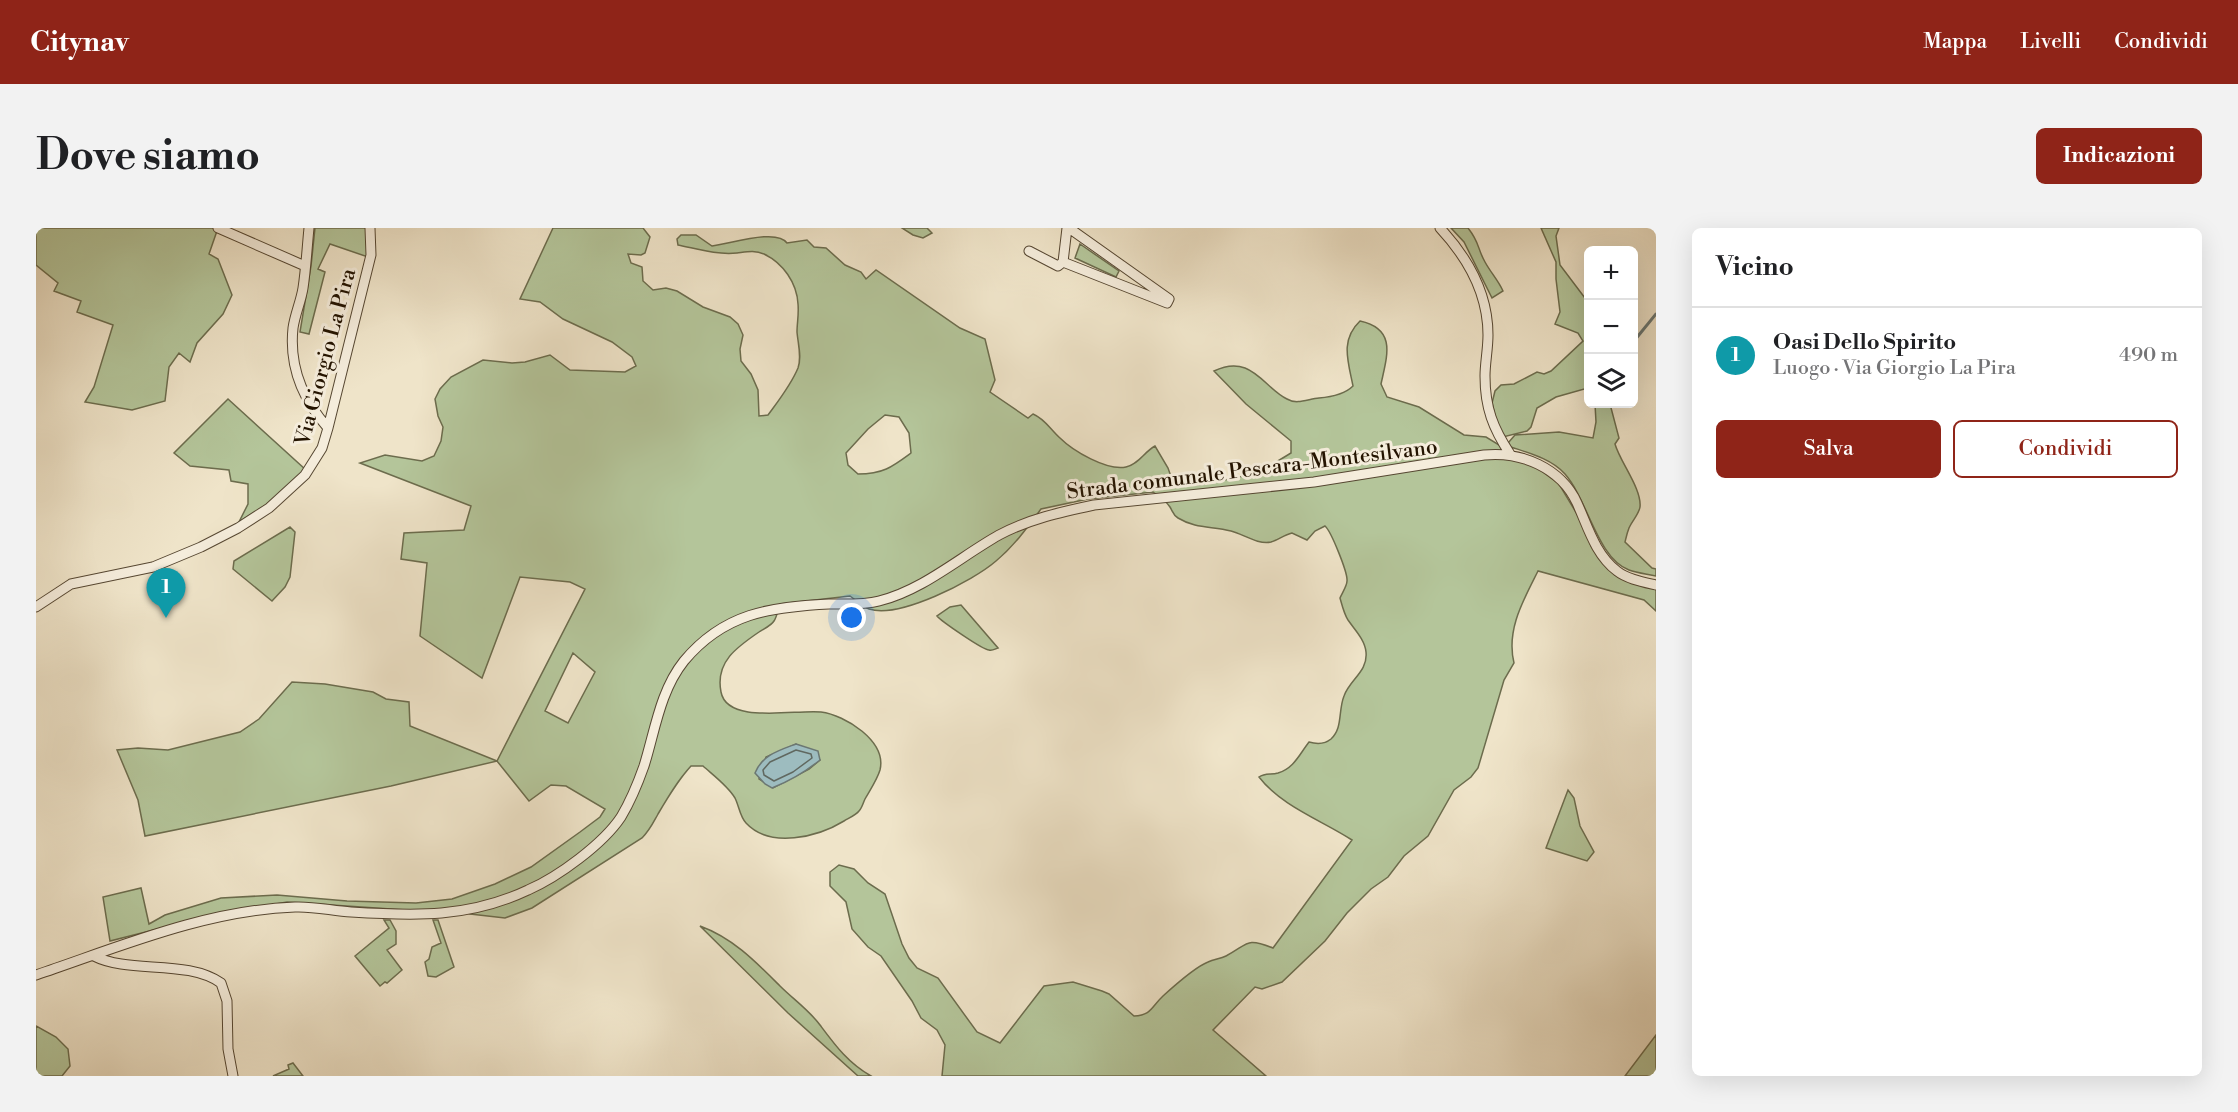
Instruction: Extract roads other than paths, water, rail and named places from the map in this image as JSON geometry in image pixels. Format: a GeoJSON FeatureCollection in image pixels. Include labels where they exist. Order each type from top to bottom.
{"type":"FeatureCollection","features":[{"type":"Feature","properties":{"kind":"street"},"geometry":{"type":"LineString","coordinates":[[218,228],[306,266]]}},
{"type":"Feature","properties":{"kind":"street"},"geometry":{"type":"LineString","coordinates":[[309,228],[306,266],[293,326],[292,348],[295,369],[304,394],[328,428]]}},
{"type":"Feature","properties":{"kind":"street","name":"Via Giorgio La Pira"},"geometry":{"type":"LineString","coordinates":[[36,607],[71,584],[153,567],[178,558],[238,528],[269,508],[305,475],[316,461],[328,428],[371,255],[370,228]]}},
{"type":"Feature","properties":{"kind":"street"},"geometry":{"type":"LineString","coordinates":[[1029,251],[1058,266],[1063,262],[1068,228],[1169,299],[1167,303],[1063,262]]}},
{"type":"Feature","properties":{"kind":"street"},"geometry":{"type":"LineString","coordinates":[[1440,228],[1468,263],[1477,283],[1485,309],[1488,333],[1485,375],[1488,410],[1494,428],[1510,454]]}},
{"type":"Feature","properties":{"kind":"street","name":"Strada comunale Pescara-Montesilvano"},"geometry":{"type":"LineString","coordinates":[[36,975],[195,923],[242,913],[297,907],[425,915],[480,909],[530,890],[574,862],[602,838],[620,818],[644,765],[655,722],[668,686],[681,664],[716,630],[740,618],[768,610],[875,602],[905,593],[1001,534],[1064,511],[1094,505],[1314,482],[1484,455],[1510,454],[1544,468],[1563,484],[1577,502],[1598,549],[1615,569],[1637,580],[1656,585]]}},
{"type":"Feature","properties":{"kind":"street"},"geometry":{"type":"LineString","coordinates":[[94,956],[105,962],[205,975],[221,983],[227,1001],[228,1049],[233,1076]]}},
{"type":"Feature","properties":{"kind":"water"},"geometry":{"type":"Polygon","coordinates":[[[796,744],[818,751],[820,760],[779,785],[772,788],[765,784],[755,773],[758,767],[767,757],[796,744]]]}},
{"type":"Feature","properties":{"kind":"waterway"},"geometry":{"type":"LineString","coordinates":[[1638,336],[1656,314]]}},
{"type":"Feature","properties":{"kind":"place","name":"Oasi Dello Spirito"},"geometry":{"type":"Point","coordinates":[166,618]}}]}
